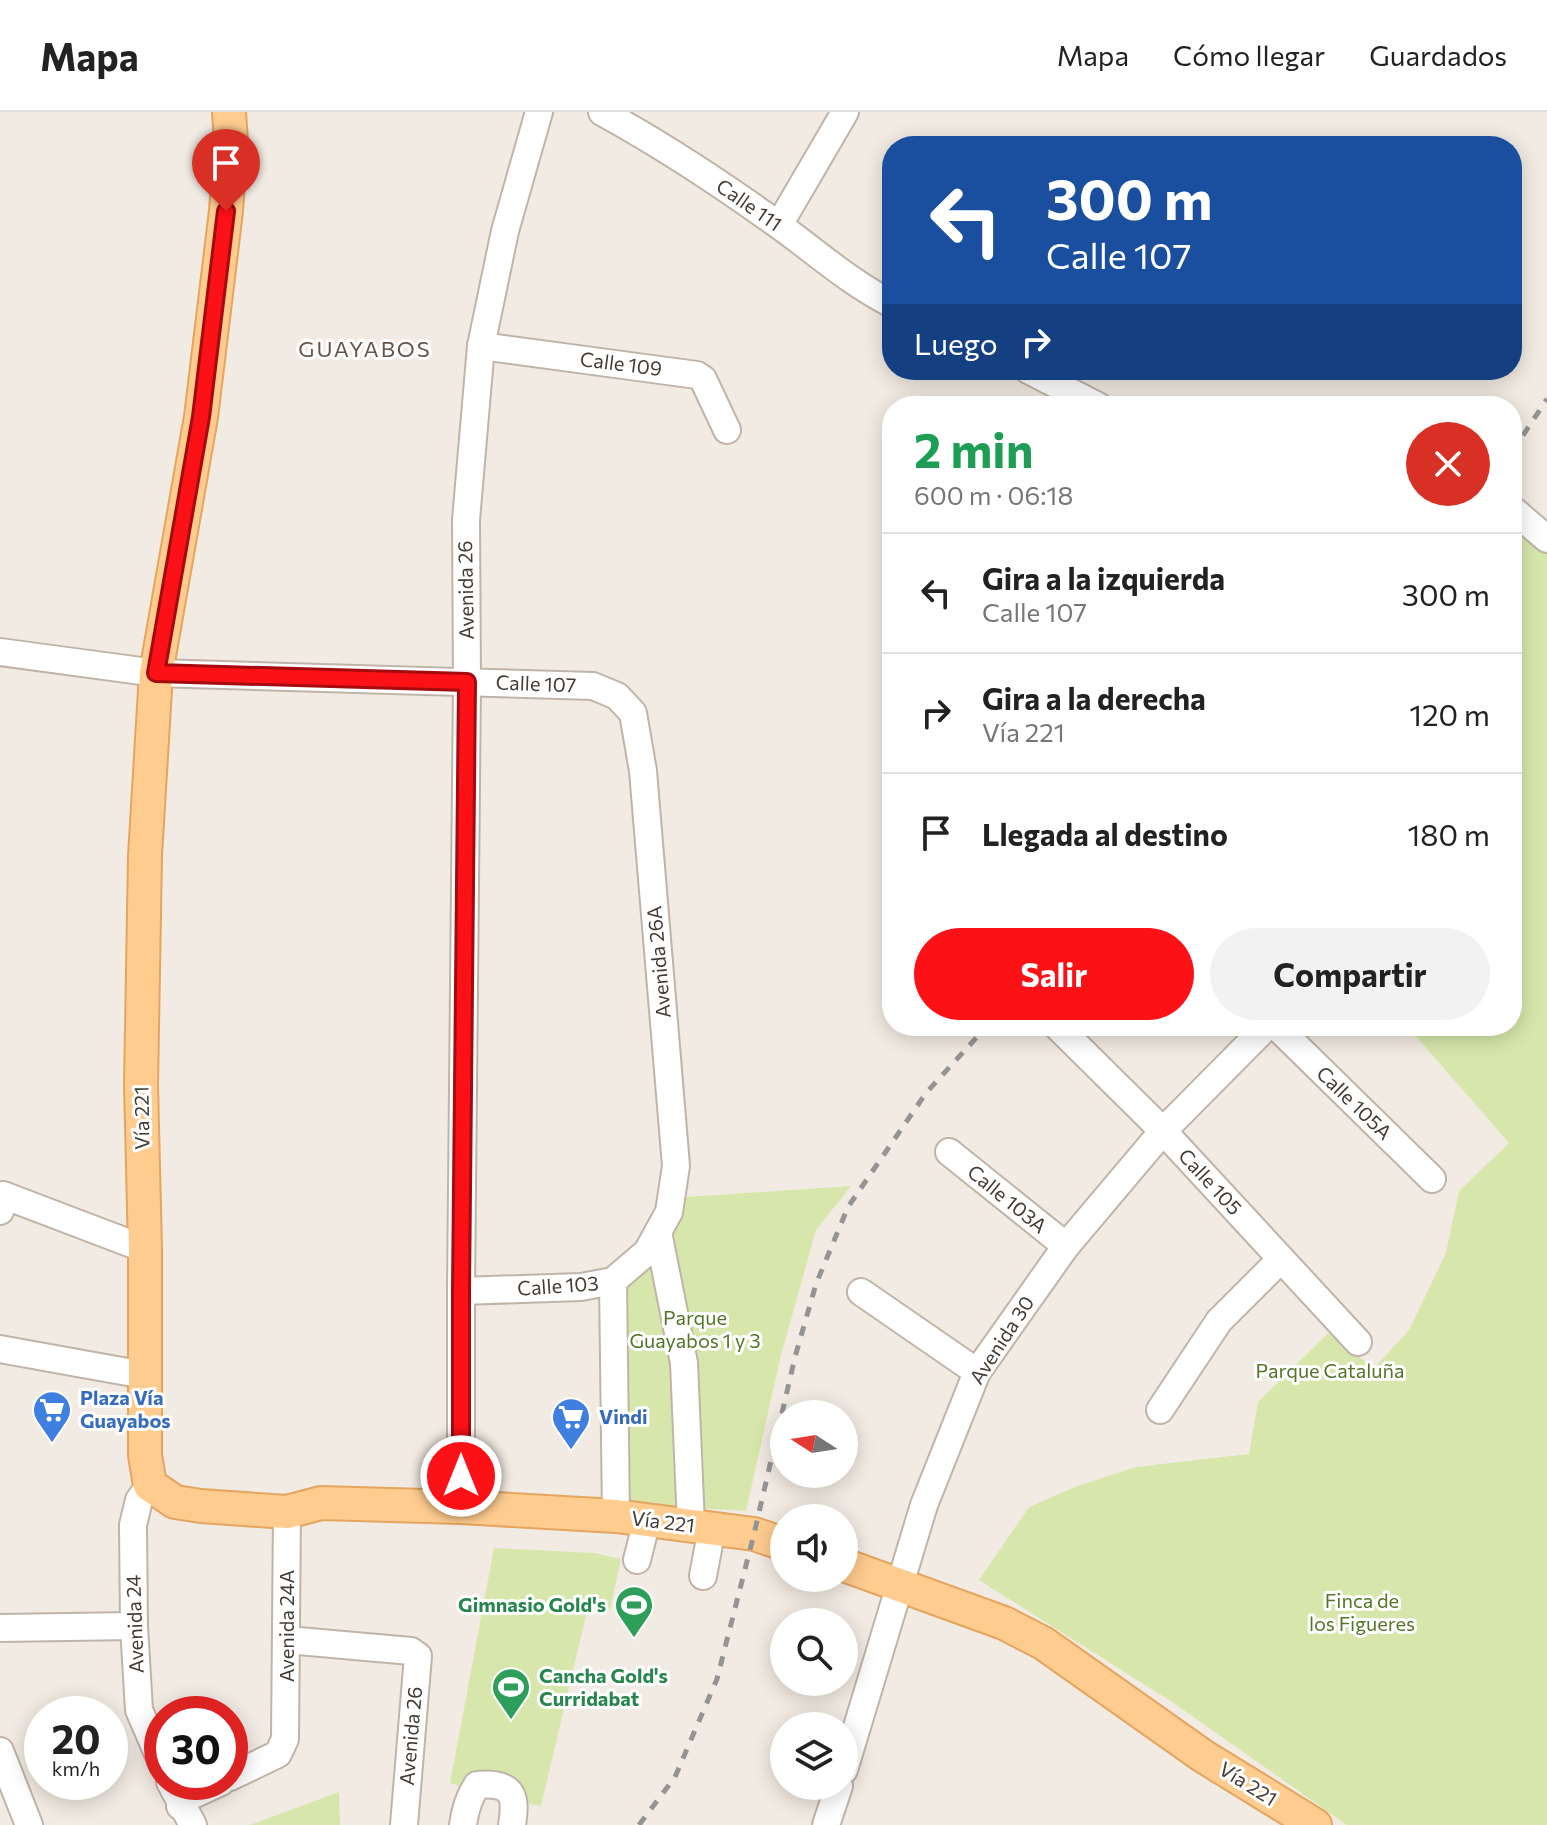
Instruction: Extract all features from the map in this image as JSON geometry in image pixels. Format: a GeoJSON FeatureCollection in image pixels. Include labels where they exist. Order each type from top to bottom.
{"type":"FeatureCollection","features":[{"type":"Feature","properties":{"kind":"main road","name":"Vía 221"},"geometry":{"type":"LineString","coordinates":[[229,112],[231,141],[226,211],[201,417],[156,673],[145,887],[141,1085],[145,1455],[150,1485],[175,1502],[287,1512],[321,1503],[461,1507],[632,1518],[754,1534],[770,1539]]}},
{"type":"Feature","properties":{"kind":"main road","name":"Vía 221"},"geometry":{"type":"LineString","coordinates":[[858,1570],[1004,1623],[1043,1643],[1203,1756],[1315,1825]]}},
{"type":"Feature","properties":{"kind":"street","name":"Avenida 26"},"geometry":{"type":"LineString","coordinates":[[461,1507],[466,520],[481,346],[505,231],[539,112]]}},
{"type":"Feature","properties":{"kind":"street","name":"Calle 111"},"geometry":{"type":"LineString","coordinates":[[602,112],[670,150],[779,225],[865,291],[882,299]]}},
{"type":"Feature","properties":{"kind":"street"},"geometry":{"type":"LineString","coordinates":[[779,225],[845,112]]}},
{"type":"Feature","properties":{"kind":"street","name":"Calle 109"},"geometry":{"type":"LineString","coordinates":[[481,346],[697,375],[703,379],[727,430]]}},
{"type":"Feature","properties":{"kind":"street"},"geometry":{"type":"LineString","coordinates":[[1047,380],[1079,396]]}},
{"type":"Feature","properties":{"kind":"street"},"geometry":{"type":"LineString","coordinates":[[1522,518],[1547,539]]}},
{"type":"Feature","properties":{"kind":"street","name":"Calle 107"},"geometry":{"type":"LineString","coordinates":[[0,652],[156,673],[593,686],[617,696],[633,713]]}},
{"type":"Feature","properties":{"kind":"street","name":"Avenida 26A"},"geometry":{"type":"LineString","coordinates":[[633,713],[643,771],[676,1166],[663,1222]]}},
{"type":"Feature","properties":{"kind":"street","name":"Calle 105"},"geometry":{"type":"LineString","coordinates":[[1067,1036],[1163,1131],[1358,1342]]}},
{"type":"Feature","properties":{"kind":"street","name":"Avenida 30"},"geometry":{"type":"LineString","coordinates":[[858,1724],[924,1505],[977,1372],[1066,1246],[1163,1131],[1257,1036]]}},
{"type":"Feature","properties":{"kind":"street","name":"Calle 105A"},"geometry":{"type":"LineString","coordinates":[[1286,1036],[1432,1179]]}},
{"type":"Feature","properties":{"kind":"street","name":"Calle 103A"},"geometry":{"type":"LineString","coordinates":[[949,1152],[1066,1246]]}},
{"type":"Feature","properties":{"kind":"street"},"geometry":{"type":"LineString","coordinates":[[0,1211],[3,1195],[145,1249]]}},
{"type":"Feature","properties":{"kind":"street"},"geometry":{"type":"LineString","coordinates":[[663,1222],[684,1363],[702,1526],[703,1576]]}},
{"type":"Feature","properties":{"kind":"street","name":"Calle 103"},"geometry":{"type":"LineString","coordinates":[[461,1291],[581,1287],[613,1281],[647,1252],[663,1222]]}},
{"type":"Feature","properties":{"kind":"street"},"geometry":{"type":"LineString","coordinates":[[1160,1410],[1219,1321],[1281,1259]]}},
{"type":"Feature","properties":{"kind":"street"},"geometry":{"type":"LineString","coordinates":[[613,1281],[637,1560]]}},
{"type":"Feature","properties":{"kind":"street"},"geometry":{"type":"LineString","coordinates":[[861,1292],[977,1372]]}},
{"type":"Feature","properties":{"kind":"street"},"geometry":{"type":"LineString","coordinates":[[0,1349],[144,1375]]}},
{"type":"Feature","properties":{"kind":"street","name":"Avenida 24"},"geometry":{"type":"LineString","coordinates":[[144,1722],[139,1710],[134,1626],[133,1525],[139,1500],[150,1485]]}},
{"type":"Feature","properties":{"kind":"street","name":"Avenida 24A"},"geometry":{"type":"LineString","coordinates":[[248,1768],[278,1754],[285,1739],[287,1512]]}},
{"type":"Feature","properties":{"kind":"street"},"geometry":{"type":"LineString","coordinates":[[1,1627],[134,1626]]}},
{"type":"Feature","properties":{"kind":"street","name":"Avenida 26"},"geometry":{"type":"LineString","coordinates":[[287,1640],[411,1651],[418,1656],[404,1825]]}},
{"type":"Feature","properties":{"kind":"street"},"geometry":{"type":"LineString","coordinates":[[0,1751],[29,1825]]}},
{"type":"Feature","properties":{"kind":"street"},"geometry":{"type":"LineString","coordinates":[[463,1825],[465,1809],[473,1791],[477,1785],[485,1784],[509,1790],[514,1795],[512,1825]]}},
{"type":"Feature","properties":{"kind":"street"},"geometry":{"type":"LineString","coordinates":[[829,1824],[835,1800]]}},
{"type":"Feature","properties":{"kind":"green space","name":"Finca de los Figueres"},"geometry":{"type":"Polygon","coordinates":[[[1522,504],[1547,528],[1547,1825],[1347,1825],[1172,1702],[979,1580],[1029,1507],[1075,1487],[1136,1467],[1249,1454],[1258,1402],[1328,1333],[1374,1368],[1409,1330],[1446,1253],[1459,1191],[1509,1143],[1416,1036],[1522,1036],[1522,504]]]}},
{"type":"Feature","properties":{"kind":"green space","name":"Parque Guayabos 1 y 3"},"geometry":{"type":"Polygon","coordinates":[[[851,1186],[816,1230],[781,1355],[746,1511],[607,1503],[604,1287],[641,1257],[671,1198],[851,1186]]]}},
{"type":"Feature","properties":{"kind":"green space","name":"Cancha Gold's Curridabat"},"geometry":{"type":"Polygon","coordinates":[[[494,1548],[594,1553],[621,1559],[610,1610],[588,1607],[541,1806],[495,1797],[450,1783],[494,1548]]]}},
{"type":"Feature","properties":{"kind":"green space"},"geometry":{"type":"Polygon","coordinates":[[[339,1792],[340,1825],[250,1825],[339,1792]]]}},
{"type":"Feature","properties":{"kind":"railway"},"geometry":{"type":"LineString","coordinates":[[1522,437],[1547,399]]}},
{"type":"Feature","properties":{"kind":"railway"},"geometry":{"type":"LineString","coordinates":[[639,1825],[675,1777],[717,1679],[795,1357],[816,1284],[848,1207],[926,1093],[978,1036]]}},
{"type":"Feature","properties":{"kind":"place","name":"Plaza Vía Guayabos"},"geometry":{"type":"Point","coordinates":[52,1444]}},
{"type":"Feature","properties":{"kind":"place","name":"Vindi"},"geometry":{"type":"Point","coordinates":[571,1451]}},
{"type":"Feature","properties":{"kind":"place","name":"Gimnasio Gold's"},"geometry":{"type":"Point","coordinates":[634,1639]}},
{"type":"Feature","properties":{"kind":"place","name":"Cancha Gold's Curridabat"},"geometry":{"type":"Point","coordinates":[511,1721]}},
{"type":"Feature","properties":{"kind":"district","name":"GUAYABOS"},"geometry":{"type":"Point","coordinates":[365,349]}},
{"type":"Feature","properties":{"kind":"route"},"geometry":{"type":"LineString","coordinates":[[226,211],[201,417],[156,673],[467,682],[461,1476]]}},
{"type":"Feature","properties":{"kind":"park label","name":"Parque Cataluña"},"geometry":{"type":"Point","coordinates":[1330,1371]}}]}
